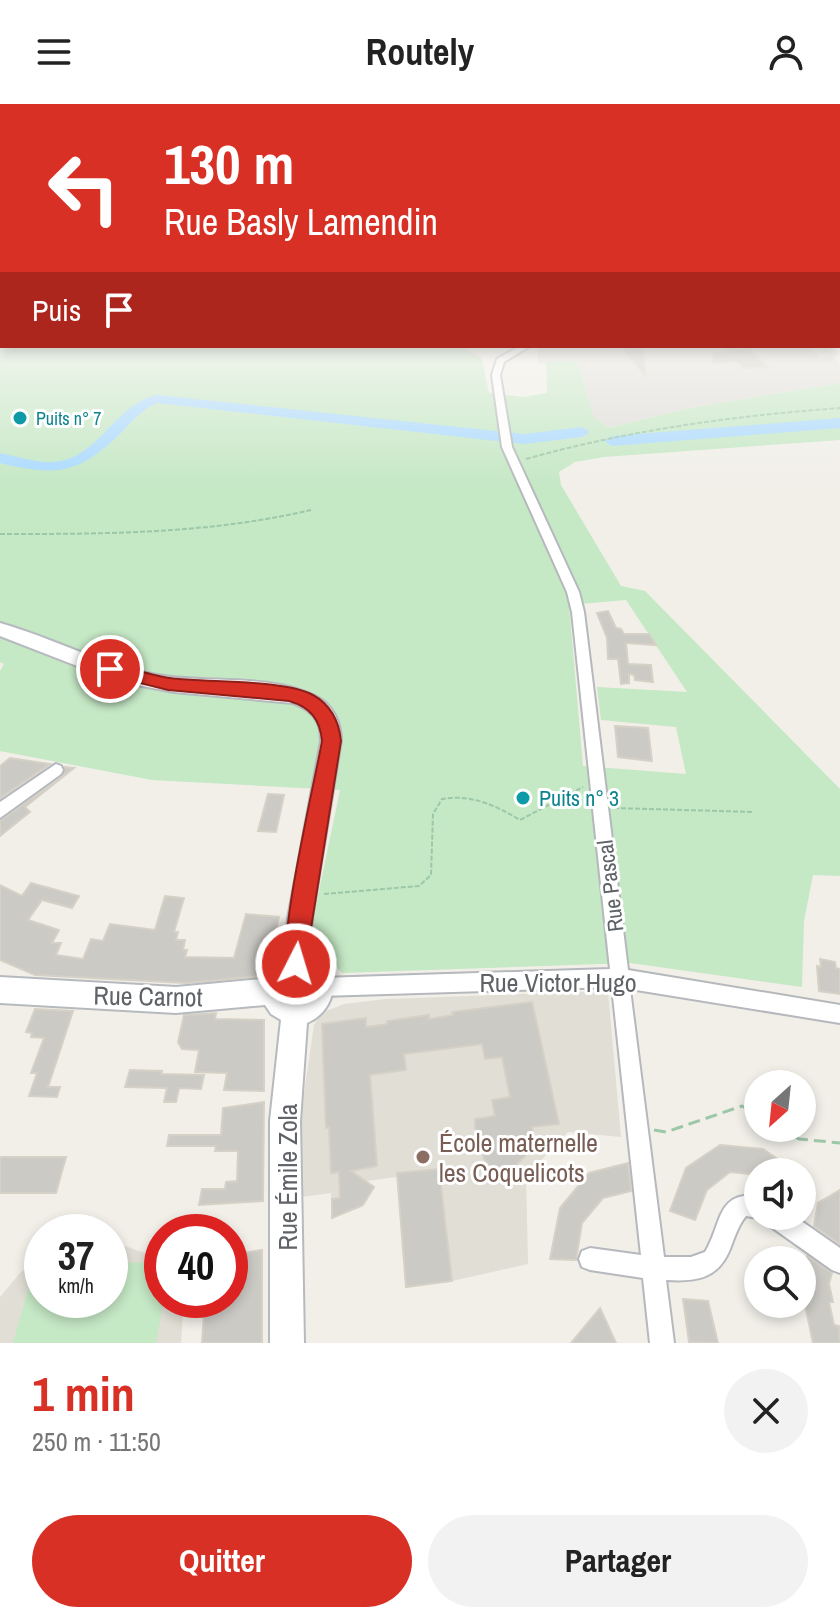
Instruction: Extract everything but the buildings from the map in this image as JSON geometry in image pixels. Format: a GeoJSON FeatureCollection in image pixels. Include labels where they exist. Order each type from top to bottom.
{"type":"FeatureCollection","features":[{"type":"Feature","properties":{"kind":"street","name":"Rue Pascal"},"geometry":{"type":"LineString","coordinates":[[496,371],[505,438],[575,599],[662,1343]]}},
{"type":"Feature","properties":{"kind":"street"},"geometry":{"type":"LineString","coordinates":[[0,629],[145,680],[196,688],[289,694],[306,699],[324,713],[330,727],[331,741],[300,918],[296,964]]}},
{"type":"Feature","properties":{"kind":"street"},"geometry":{"type":"LineString","coordinates":[[0,811],[56,770]]}},
{"type":"Feature","properties":{"kind":"street"},"geometry":{"type":"LineString","coordinates":[[296,964],[314,969],[321,987],[312,1004],[284,1001],[279,975],[296,964]]}},
{"type":"Feature","properties":{"kind":"street","name":"Rue Victor Hugo"},"geometry":{"type":"LineString","coordinates":[[321,987],[620,978],[840,1014]]}},
{"type":"Feature","properties":{"kind":"street","name":"Rue Carnot"},"geometry":{"type":"LineString","coordinates":[[8,987],[176,1000],[284,1001]]}},
{"type":"Feature","properties":{"kind":"street","name":"Rue Émile Zola"},"geometry":{"type":"LineString","coordinates":[[284,1001],[287,1343]]}},
{"type":"Feature","properties":{"kind":"street"},"geometry":{"type":"LineString","coordinates":[[590,1259],[692,1269],[708,1264],[714,1258],[729,1218],[744,1205]]}},
{"type":"Feature","properties":{"kind":"street"},"geometry":{"type":"LineString","coordinates":[[795,1230],[840,1262]]}},
{"type":"Feature","properties":{"kind":"path"},"geometry":{"type":"LineString","coordinates":[[514,463],[607,436],[679,423],[840,408]]}},
{"type":"Feature","properties":{"kind":"path"},"geometry":{"type":"LineString","coordinates":[[0,534],[155,534],[277,520],[311,510]]}},
{"type":"Feature","properties":{"kind":"path"},"geometry":{"type":"LineString","coordinates":[[318,895],[419,886],[431,875],[433,814],[442,799],[458,795],[480,800],[520,820],[598,778]]}},
{"type":"Feature","properties":{"kind":"path"},"geometry":{"type":"LineString","coordinates":[[601,807],[754,812]]}},
{"type":"Feature","properties":{"kind":"path"},"geometry":{"type":"LineString","coordinates":[[637,1128],[666,1132],[744,1107]]}},
{"type":"Feature","properties":{"kind":"path"},"geometry":{"type":"LineString","coordinates":[[816,1141],[840,1143]]}},
{"type":"Feature","properties":{"kind":"shaded area"},"geometry":{"type":"Polygon","coordinates":[[[580,371],[840,371],[840,383],[685,409],[609,428],[594,417],[580,371]]]}},
{"type":"Feature","properties":{"kind":"shaded area","name":"École maternelle les Coquelicots"},"geometry":{"type":"Polygon","coordinates":[[[608,991],[621,1137],[568,1132],[526,1176],[528,1264],[452,1281],[406,1287],[397,1177],[367,1181],[374,1187],[362,1207],[332,1218],[331,1193],[302,1197],[300,1121],[314,1025],[321,1013],[344,1004],[386,999],[608,991]]]}},
{"type":"Feature","properties":{"kind":"shaded area"},"geometry":{"type":"Polygon","coordinates":[[[128,1247],[144,1253],[144,1318],[183,1318],[181,1343],[0,1343],[0,1297],[24,1270],[24,1318],[128,1318],[128,1247]]]}},
{"type":"Feature","properties":{"kind":"green space"},"geometry":{"type":"Polygon","coordinates":[[[0,371],[484,371],[489,393],[523,397],[547,393],[546,371],[580,371],[594,417],[609,428],[685,409],[840,383],[840,440],[604,457],[575,462],[559,472],[561,485],[621,586],[645,591],[840,789],[840,876],[813,875],[804,921],[802,987],[630,963],[342,973],[309,939],[340,790],[152,780],[0,751],[0,671],[4,664],[0,662],[0,371]],[[626,600],[569,605],[583,766],[686,774],[676,727],[601,720],[597,687],[687,692],[626,600]]]}},
{"type":"Feature","properties":{"kind":"green space"},"geometry":{"type":"Polygon","coordinates":[[[144,1262],[144,1318],[161,1318],[156,1343],[13,1343],[24,1304],[24,1318],[128,1318],[128,1263],[144,1262]]]}},
{"type":"Feature","properties":{"kind":"waterway"},"geometry":{"type":"LineString","coordinates":[[0,458],[43,467],[70,464],[94,449],[140,406],[157,399],[524,439],[582,432]]}},
{"type":"Feature","properties":{"kind":"waterway"},"geometry":{"type":"LineString","coordinates":[[612,441],[840,423]]}},
{"type":"Feature","properties":{"kind":"place","name":"Puits n° 7"},"geometry":{"type":"Point","coordinates":[20,418]}},
{"type":"Feature","properties":{"kind":"place","name":"Puits n° 3"},"geometry":{"type":"Point","coordinates":[523,798]}},
{"type":"Feature","properties":{"kind":"place","name":"École maternelle les Coquelicots"},"geometry":{"type":"Point","coordinates":[423,1157]}},
{"type":"Feature","properties":{"kind":"route"},"geometry":{"type":"LineString","coordinates":[[110,669],[145,680],[196,688],[289,694],[306,699],[324,713],[332,733],[300,918],[296,964]]}}]}
